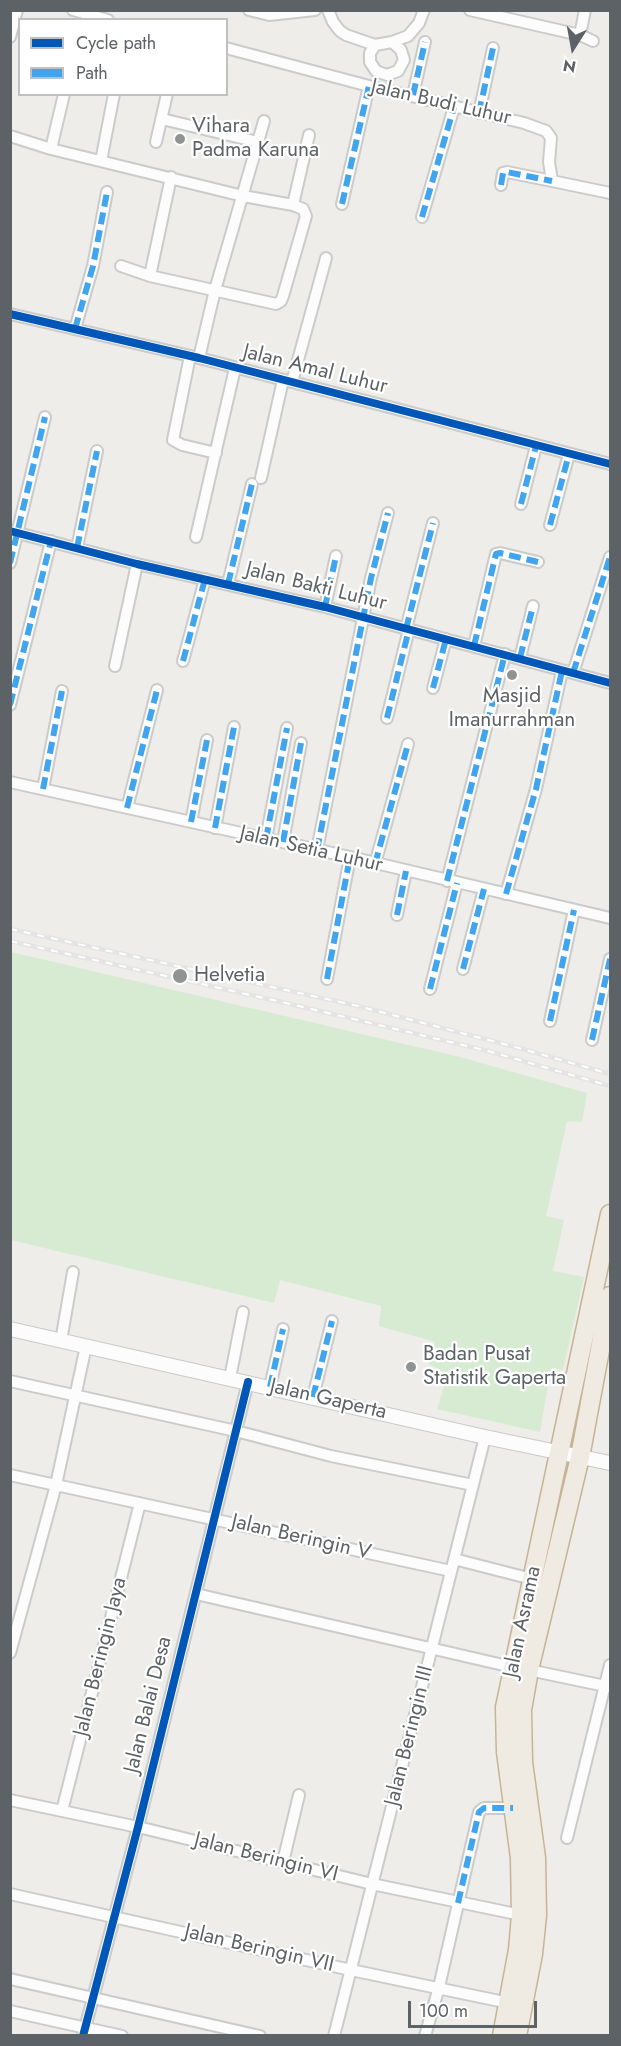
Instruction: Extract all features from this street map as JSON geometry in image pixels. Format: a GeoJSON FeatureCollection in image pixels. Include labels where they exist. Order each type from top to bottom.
{"type":"FeatureCollection","features":[{"type":"Feature","properties":{"kind":"highway","name":"Jalan Asrama"},"geometry":{"type":"LineString","coordinates":[[517,2036],[533,1954],[537,1915],[536,1858],[523,1762],[521,1668],[532,1578],[561,1453],[610,1214]]}},
{"type":"Feature","properties":{"kind":"highway","name":"Jalan Asrama"},"geometry":{"type":"LineString","coordinates":[[502,2036],[518,1950],[521,1915],[520,1858],[506,1752],[505,1707],[521,1668],[579,1457],[610,1296]]}},
{"type":"Feature","properties":{"kind":"street"},"geometry":{"type":"LineString","coordinates":[[10,37],[17,10]]}},
{"type":"Feature","properties":{"kind":"street"},"geometry":{"type":"LineString","coordinates":[[249,10],[269,15],[315,10]]}},
{"type":"Feature","properties":{"kind":"street"},"geometry":{"type":"LineString","coordinates":[[328,10],[333,22],[346,35],[375,45],[408,36],[419,22],[424,10]]}},
{"type":"Feature","properties":{"kind":"street"},"geometry":{"type":"LineString","coordinates":[[470,10],[580,35],[593,41]]}},
{"type":"Feature","properties":{"kind":"street"},"geometry":{"type":"LineString","coordinates":[[580,35],[585,10]]}},
{"type":"Feature","properties":{"kind":"street"},"geometry":{"type":"LineString","coordinates":[[303,12],[333,22]]}},
{"type":"Feature","properties":{"kind":"street"},"geometry":{"type":"LineString","coordinates":[[79,14],[103,16]]}},
{"type":"Feature","properties":{"kind":"street"},"geometry":{"type":"LineString","coordinates":[[375,45],[370,53],[370,62],[376,71],[387,75],[398,71],[404,60],[401,50],[392,42]]}},
{"type":"Feature","properties":{"kind":"street"},"geometry":{"type":"LineString","coordinates":[[413,95],[425,42]]}},
{"type":"Feature","properties":{"kind":"street"},"geometry":{"type":"LineString","coordinates":[[479,112],[493,48]]}},
{"type":"Feature","properties":{"kind":"street","name":"Jalan Budi Luhur"},"geometry":{"type":"LineString","coordinates":[[228,49],[369,86],[524,123],[546,131],[551,138],[549,162],[552,181]]}},
{"type":"Feature","properties":{"kind":"street"},"geometry":{"type":"LineString","coordinates":[[342,204],[369,86]]}},
{"type":"Feature","properties":{"kind":"street"},"geometry":{"type":"LineString","coordinates":[[51,149],[64,96]]}},
{"type":"Feature","properties":{"kind":"street"},"geometry":{"type":"LineString","coordinates":[[100,160],[114,96]]}},
{"type":"Feature","properties":{"kind":"street"},"geometry":{"type":"LineString","coordinates":[[156,142],[167,96]]}},
{"type":"Feature","properties":{"kind":"street"},"geometry":{"type":"LineString","coordinates":[[422,217],[454,107]]}},
{"type":"Feature","properties":{"kind":"street"},"geometry":{"type":"LineString","coordinates":[[162,119],[258,142]]}},
{"type":"Feature","properties":{"kind":"street"},"geometry":{"type":"LineString","coordinates":[[216,453],[182,445],[173,440],[264,121]]}},
{"type":"Feature","properties":{"kind":"street"},"geometry":{"type":"LineString","coordinates":[[293,205],[309,135]]}},
{"type":"Feature","properties":{"kind":"street"},"geometry":{"type":"LineString","coordinates":[[10,136],[51,149],[243,196],[293,205],[303,210],[306,216],[284,296],[281,301],[271,304],[150,276],[121,266]]}},
{"type":"Feature","properties":{"kind":"street"},"geometry":{"type":"LineString","coordinates":[[501,185],[505,172],[610,194]]}},
{"type":"Feature","properties":{"kind":"street"},"geometry":{"type":"LineString","coordinates":[[150,276],[171,177]]}},
{"type":"Feature","properties":{"kind":"street"},"geometry":{"type":"LineString","coordinates":[[75,329],[93,266],[107,192]]}},
{"type":"Feature","properties":{"kind":"street"},"geometry":{"type":"LineString","coordinates":[[228,584],[256,481],[326,258]]}},
{"type":"Feature","properties":{"kind":"street","name":"Jalan Amal Luhur"},"geometry":{"type":"LineString","coordinates":[[10,314],[195,357],[610,464]]}},
{"type":"Feature","properties":{"kind":"street"},"geometry":{"type":"LineString","coordinates":[[196,537],[236,368]]}},
{"type":"Feature","properties":{"kind":"street"},"geometry":{"type":"LineString","coordinates":[[10,563],[14,532],[45,417]]}},
{"type":"Feature","properties":{"kind":"street"},"geometry":{"type":"LineString","coordinates":[[521,504],[537,446]]}},
{"type":"Feature","properties":{"kind":"street"},"geometry":{"type":"LineString","coordinates":[[77,548],[98,451]]}},
{"type":"Feature","properties":{"kind":"street"},"geometry":{"type":"LineString","coordinates":[[550,525],[569,454]]}},
{"type":"Feature","properties":{"kind":"street"},"geometry":{"type":"LineString","coordinates":[[316,850],[371,578],[388,513]]}},
{"type":"Feature","properties":{"kind":"street"},"geometry":{"type":"LineString","coordinates":[[387,718],[433,523]]}},
{"type":"Feature","properties":{"kind":"street","name":"Jalan Bakti Luhur"},"geometry":{"type":"LineString","coordinates":[[14,532],[137,564],[325,607],[610,683]]}},
{"type":"Feature","properties":{"kind":"street"},"geometry":{"type":"LineString","coordinates":[[10,705],[51,541]]}},
{"type":"Feature","properties":{"kind":"street"},"geometry":{"type":"LineString","coordinates":[[474,646],[496,554],[538,562]]}},
{"type":"Feature","properties":{"kind":"street"},"geometry":{"type":"LineString","coordinates":[[325,607],[336,556]]}},
{"type":"Feature","properties":{"kind":"street"},"geometry":{"type":"LineString","coordinates":[[506,894],[568,672],[610,557]]}},
{"type":"Feature","properties":{"kind":"street"},"geometry":{"type":"LineString","coordinates":[[115,666],[137,564]]}},
{"type":"Feature","properties":{"kind":"street"},"geometry":{"type":"LineString","coordinates":[[183,661],[205,579]]}},
{"type":"Feature","properties":{"kind":"street"},"geometry":{"type":"LineString","coordinates":[[519,658],[533,606]]}},
{"type":"Feature","properties":{"kind":"street"},"geometry":{"type":"LineString","coordinates":[[433,688],[446,639]]}},
{"type":"Feature","properties":{"kind":"street"},"geometry":{"type":"LineString","coordinates":[[430,989],[452,882],[505,654]]}},
{"type":"Feature","properties":{"kind":"street"},"geometry":{"type":"LineString","coordinates":[[127,808],[157,690]]}},
{"type":"Feature","properties":{"kind":"street"},"geometry":{"type":"LineString","coordinates":[[43,789],[62,691]]}},
{"type":"Feature","properties":{"kind":"street"},"geometry":{"type":"LineString","coordinates":[[215,828],[234,727]]}},
{"type":"Feature","properties":{"kind":"street"},"geometry":{"type":"LineString","coordinates":[[266,839],[287,728]]}},
{"type":"Feature","properties":{"kind":"street"},"geometry":{"type":"LineString","coordinates":[[191,822],[207,740]]}},
{"type":"Feature","properties":{"kind":"street"},"geometry":{"type":"LineString","coordinates":[[283,842],[301,743]]}},
{"type":"Feature","properties":{"kind":"street"},"geometry":{"type":"LineString","coordinates":[[375,864],[408,744]]}},
{"type":"Feature","properties":{"kind":"street","name":"Jalan Setia Luhur"},"geometry":{"type":"LineString","coordinates":[[10,782],[283,842],[610,918]]}},
{"type":"Feature","properties":{"kind":"street"},"geometry":{"type":"LineString","coordinates":[[327,979],[350,858]]}},
{"type":"Feature","properties":{"kind":"street"},"geometry":{"type":"LineString","coordinates":[[397,915],[406,871]]}},
{"type":"Feature","properties":{"kind":"street"},"geometry":{"type":"LineString","coordinates":[[462,969],[484,889]]}},
{"type":"Feature","properties":{"kind":"street"},"geometry":{"type":"LineString","coordinates":[[550,1021],[574,910]]}},
{"type":"Feature","properties":{"kind":"street"},"geometry":{"type":"LineString","coordinates":[[592,1040],[610,959]]}},
{"type":"Feature","properties":{"kind":"street"},"geometry":{"type":"LineString","coordinates":[[61,1341],[73,1272]]}},
{"type":"Feature","properties":{"kind":"street"},"geometry":{"type":"LineString","coordinates":[[230,1378],[243,1312]]}},
{"type":"Feature","properties":{"kind":"street"},"geometry":{"type":"LineString","coordinates":[[313,1397],[332,1322]]}},
{"type":"Feature","properties":{"kind":"street","name":"Jalan Gaperta"},"geometry":{"type":"LineString","coordinates":[[10,1329],[610,1463]]}},
{"type":"Feature","properties":{"kind":"street"},"geometry":{"type":"LineString","coordinates":[[270,1387],[283,1329]]}},
{"type":"Feature","properties":{"kind":"street"},"geometry":{"type":"LineString","coordinates":[[10,1653],[56,1485],[86,1346]]}},
{"type":"Feature","properties":{"kind":"street"},"geometry":{"type":"LineString","coordinates":[[10,1381],[236,1431],[331,1456],[473,1485]]}},
{"type":"Feature","properties":{"kind":"street","name":"Jalan Balai Desa"},"geometry":{"type":"LineString","coordinates":[[84,2031],[138,1827],[248,1382]]}},
{"type":"Feature","properties":{"kind":"street","name":"Jalan Beringin III"},"geometry":{"type":"LineString","coordinates":[[334,2036],[486,1437]]}},
{"type":"Feature","properties":{"kind":"street","name":"Jalan Beringin V"},"geometry":{"type":"LineString","coordinates":[[10,1475],[451,1571]]}},
{"type":"Feature","properties":{"kind":"street","name":"Jalan Beringin Jaya"},"geometry":{"type":"LineString","coordinates":[[62,1811],[140,1503]]}},
{"type":"Feature","properties":{"kind":"street"},"geometry":{"type":"LineString","coordinates":[[454,1559],[532,1578]]}},
{"type":"Feature","properties":{"kind":"street"},"geometry":{"type":"LineString","coordinates":[[196,1594],[608,1686]]}},
{"type":"Feature","properties":{"kind":"street"},"geometry":{"type":"LineString","coordinates":[[567,1838],[608,1686],[610,1665]]}},
{"type":"Feature","properties":{"kind":"street"},"geometry":{"type":"LineString","coordinates":[[283,1862],[299,1795]]}},
{"type":"Feature","properties":{"kind":"street","name":"Jalan Beringin VI"},"geometry":{"type":"LineString","coordinates":[[10,1800],[138,1827],[372,1884],[521,1915]]}},
{"type":"Feature","properties":{"kind":"street"},"geometry":{"type":"LineString","coordinates":[[425,2036],[439,1987],[479,1812],[484,1808],[513,1808]]}},
{"type":"Feature","properties":{"kind":"street","name":"Jalan Beringin VII"},"geometry":{"type":"LineString","coordinates":[[10,1894],[351,1970],[508,2002]]}},
{"type":"Feature","properties":{"kind":"street"},"geometry":{"type":"LineString","coordinates":[[10,1979],[93,1996],[260,2036]]}},
{"type":"Feature","properties":{"kind":"street"},"geometry":{"type":"LineString","coordinates":[[10,2012],[84,2031],[122,2036]]}},
{"type":"Feature","properties":{"kind":"green space"},"geometry":{"type":"Polygon","coordinates":[[[11,952],[460,1057],[587,1093],[582,1122],[567,1121],[546,1216],[564,1220],[553,1271],[584,1277],[563,1370],[551,1368],[540,1432],[437,1409],[448,1374],[429,1364],[435,1342],[379,1326],[381,1306],[280,1280],[274,1303],[11,1240],[11,952]]]}},
{"type":"Feature","properties":{"kind":"railway"},"geometry":{"type":"LineString","coordinates":[[10,929],[358,1006],[610,1074]]}},
{"type":"Feature","properties":{"kind":"railway"},"geometry":{"type":"LineString","coordinates":[[10,941],[488,1051],[610,1086]]}},
{"type":"Feature","properties":{"kind":"marked path"},"geometry":{"type":"LineString","coordinates":[[413,95],[425,42]]}},
{"type":"Feature","properties":{"kind":"marked path"},"geometry":{"type":"LineString","coordinates":[[479,113],[493,48]]}},
{"type":"Feature","properties":{"kind":"marked path"},"geometry":{"type":"LineString","coordinates":[[342,204],[369,86]]}},
{"type":"Feature","properties":{"kind":"marked path"},"geometry":{"type":"LineString","coordinates":[[422,217],[454,107]]}},
{"type":"Feature","properties":{"kind":"marked path"},"geometry":{"type":"LineString","coordinates":[[501,185],[503,173],[507,172],[552,181]]}},
{"type":"Feature","properties":{"kind":"marked path"},"geometry":{"type":"LineString","coordinates":[[75,329],[93,266],[107,192]]}},
{"type":"Feature","properties":{"kind":"marked path"},"geometry":{"type":"LineString","coordinates":[[10,563],[45,417]]}},
{"type":"Feature","properties":{"kind":"marked path"},"geometry":{"type":"LineString","coordinates":[[521,504],[536,446]]}},
{"type":"Feature","properties":{"kind":"marked path"},"geometry":{"type":"LineString","coordinates":[[77,548],[97,451]]}},
{"type":"Feature","properties":{"kind":"marked path"},"geometry":{"type":"LineString","coordinates":[[550,525],[569,454]]}},
{"type":"Feature","properties":{"kind":"marked path"},"geometry":{"type":"LineString","coordinates":[[228,584],[252,484]]}},
{"type":"Feature","properties":{"kind":"marked path"},"geometry":{"type":"LineString","coordinates":[[317,850],[371,578],[388,513]]}},
{"type":"Feature","properties":{"kind":"marked path"},"geometry":{"type":"LineString","coordinates":[[406,629],[433,523]]}},
{"type":"Feature","properties":{"kind":"marked path"},"geometry":{"type":"LineString","coordinates":[[10,705],[51,541]]}},
{"type":"Feature","properties":{"kind":"marked path"},"geometry":{"type":"LineString","coordinates":[[474,646],[496,554],[538,562]]}},
{"type":"Feature","properties":{"kind":"marked path"},"geometry":{"type":"LineString","coordinates":[[325,607],[336,556]]}},
{"type":"Feature","properties":{"kind":"marked path"},"geometry":{"type":"LineString","coordinates":[[573,673],[610,557]]}},
{"type":"Feature","properties":{"kind":"marked path"},"geometry":{"type":"LineString","coordinates":[[183,661],[205,579]]}},
{"type":"Feature","properties":{"kind":"marked path"},"geometry":{"type":"LineString","coordinates":[[520,658],[533,606]]}},
{"type":"Feature","properties":{"kind":"marked path"},"geometry":{"type":"LineString","coordinates":[[387,718],[409,629]]}},
{"type":"Feature","properties":{"kind":"marked path"},"geometry":{"type":"LineString","coordinates":[[433,688],[446,639]]}},
{"type":"Feature","properties":{"kind":"marked path"},"geometry":{"type":"LineString","coordinates":[[447,881],[505,654]]}},
{"type":"Feature","properties":{"kind":"marked path"},"geometry":{"type":"LineString","coordinates":[[506,894],[536,789],[562,671]]}},
{"type":"Feature","properties":{"kind":"marked path"},"geometry":{"type":"LineString","coordinates":[[127,808],[157,690]]}},
{"type":"Feature","properties":{"kind":"marked path"},"geometry":{"type":"LineString","coordinates":[[43,789],[62,691]]}},
{"type":"Feature","properties":{"kind":"marked path"},"geometry":{"type":"LineString","coordinates":[[215,828],[234,727]]}},
{"type":"Feature","properties":{"kind":"marked path"},"geometry":{"type":"LineString","coordinates":[[266,839],[287,728]]}},
{"type":"Feature","properties":{"kind":"marked path"},"geometry":{"type":"LineString","coordinates":[[191,822],[207,740]]}},
{"type":"Feature","properties":{"kind":"marked path"},"geometry":{"type":"LineString","coordinates":[[283,842],[301,743]]}},
{"type":"Feature","properties":{"kind":"marked path"},"geometry":{"type":"LineString","coordinates":[[375,864],[408,744]]}},
{"type":"Feature","properties":{"kind":"marked path"},"geometry":{"type":"LineString","coordinates":[[327,979],[350,857]]}},
{"type":"Feature","properties":{"kind":"marked path"},"geometry":{"type":"LineString","coordinates":[[397,915],[406,871]]}},
{"type":"Feature","properties":{"kind":"marked path"},"geometry":{"type":"LineString","coordinates":[[430,989],[457,883]]}},
{"type":"Feature","properties":{"kind":"marked path"},"geometry":{"type":"LineString","coordinates":[[463,969],[484,889]]}},
{"type":"Feature","properties":{"kind":"marked path"},"geometry":{"type":"LineString","coordinates":[[550,1021],[574,910]]}},
{"type":"Feature","properties":{"kind":"marked path"},"geometry":{"type":"LineString","coordinates":[[592,1040],[610,959]]}},
{"type":"Feature","properties":{"kind":"marked path"},"geometry":{"type":"LineString","coordinates":[[313,1397],[332,1321]]}},
{"type":"Feature","properties":{"kind":"marked path"},"geometry":{"type":"LineString","coordinates":[[270,1387],[283,1329]]}},
{"type":"Feature","properties":{"kind":"marked path"},"geometry":{"type":"LineString","coordinates":[[458,1903],[479,1812],[484,1808],[513,1808]]}},
{"type":"Feature","properties":{"kind":"cycle path"},"geometry":{"type":"LineString","coordinates":[[10,314],[199,358],[610,464]]}},
{"type":"Feature","properties":{"kind":"cycle path"},"geometry":{"type":"LineString","coordinates":[[10,531],[137,564],[325,607],[610,683]]}},
{"type":"Feature","properties":{"kind":"cycle path"},"geometry":{"type":"LineString","coordinates":[[83,2036],[138,1827],[248,1382]]}},
{"type":"Feature","properties":{"kind":"place","name":"Vihara Padma Karuna"},"geometry":{"type":"Point","coordinates":[180,139]}},
{"type":"Feature","properties":{"kind":"place","name":"Masjid Imanurrahman"},"geometry":{"type":"Point","coordinates":[512,675]}},
{"type":"Feature","properties":{"kind":"place","name":"Helvetia"},"geometry":{"type":"Point","coordinates":[180,976]}},
{"type":"Feature","properties":{"kind":"place","name":"Badan Pusat Statistik Gaperta"},"geometry":{"type":"Point","coordinates":[411,1367]}}]}
